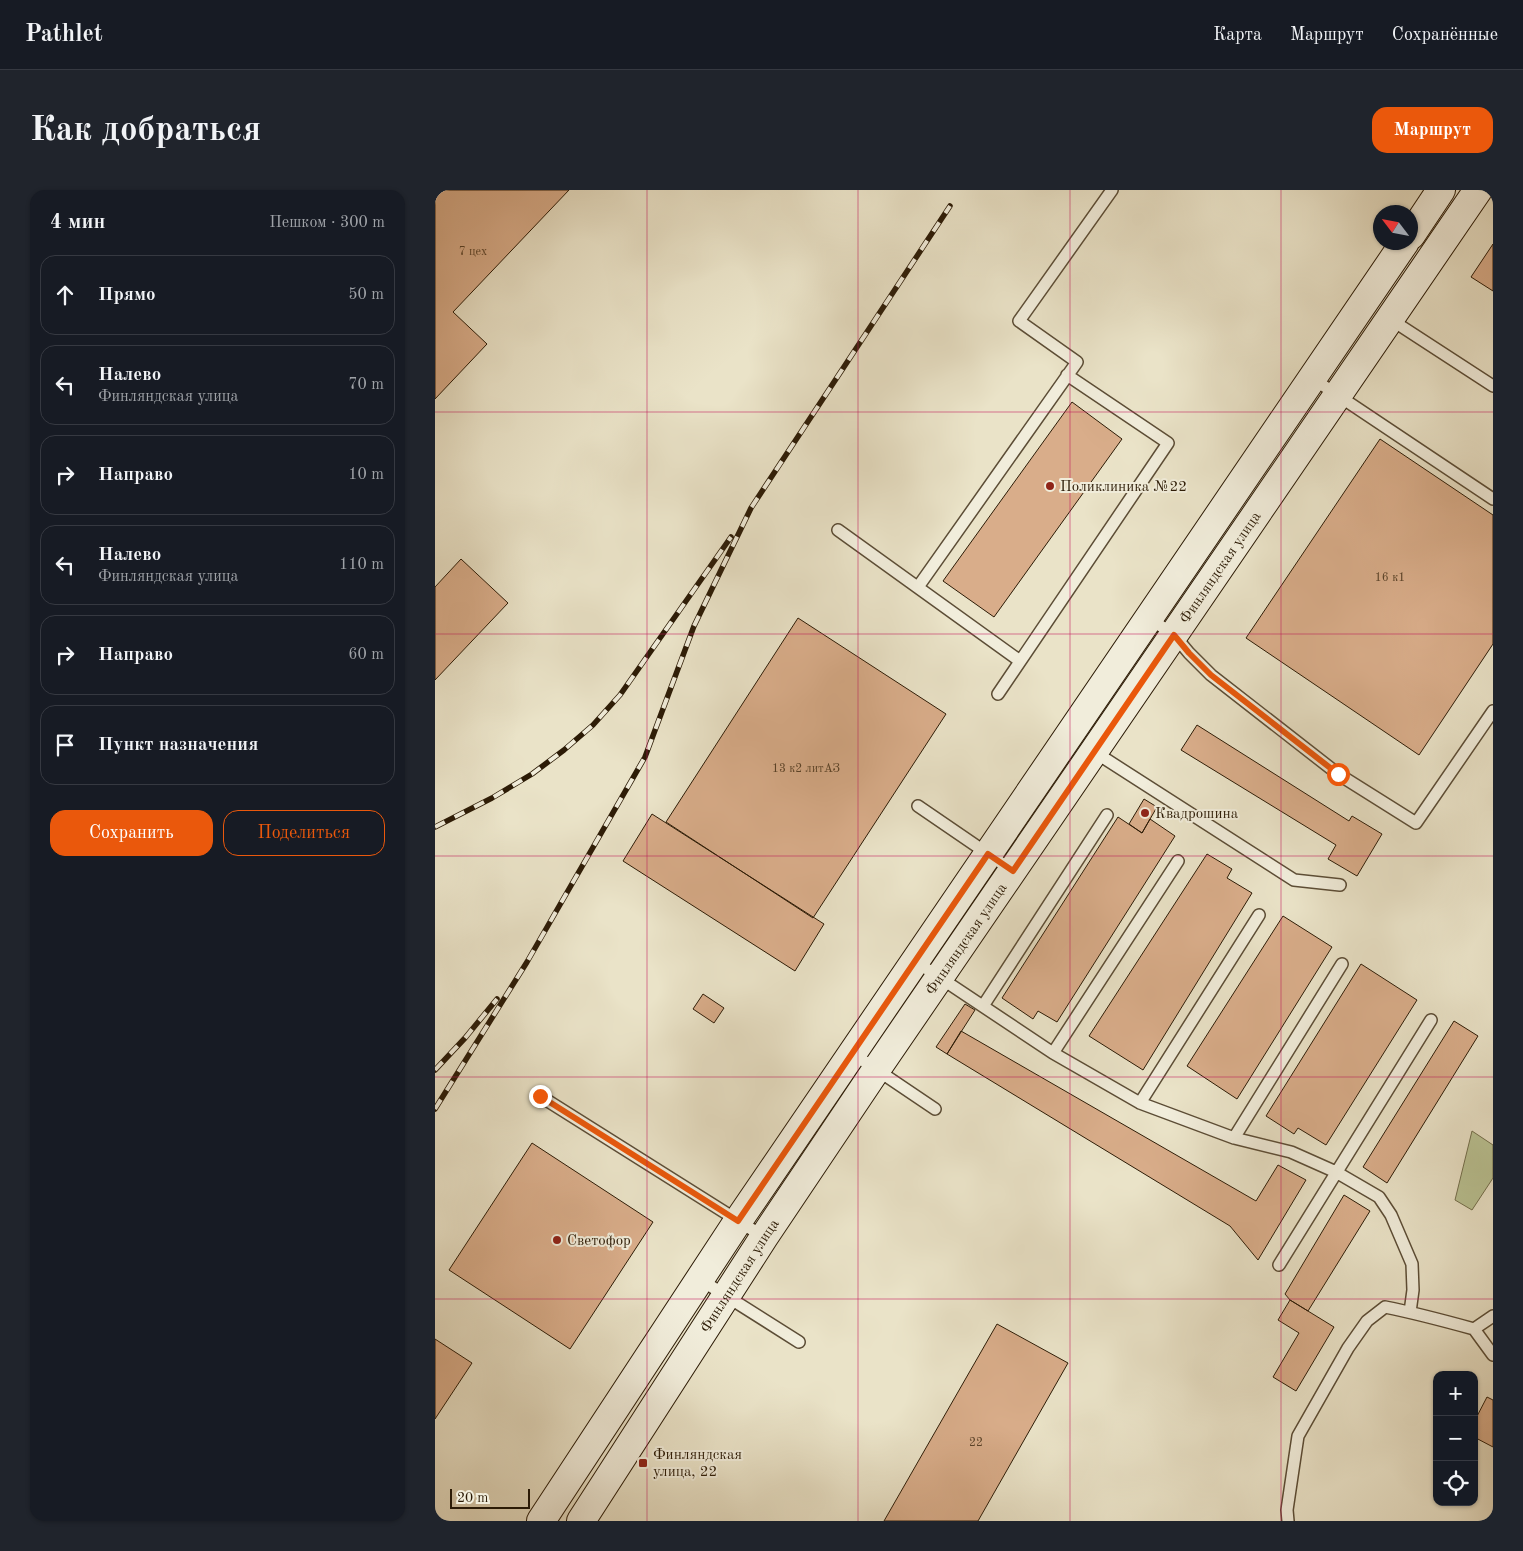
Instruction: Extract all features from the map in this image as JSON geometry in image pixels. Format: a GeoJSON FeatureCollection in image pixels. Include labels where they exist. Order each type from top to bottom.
{"type":"FeatureCollection","features":[{"type":"Feature","properties":{"kind":"street"},"geometry":{"type":"LineString","coordinates":[[1418,224],[1441,190]]}},
{"type":"Feature","properties":{"kind":"street","name":"Финляндская улица"},"geometry":{"type":"LineString","coordinates":[[581,1521],[764,1237],[1093,751],[1390,319],[1472,192]]}},
{"type":"Feature","properties":{"kind":"street","name":"Финляндская улица"},"geometry":{"type":"LineString","coordinates":[[541,1521],[738,1221],[1400,250]]}},
{"type":"Feature","properties":{"kind":"lane"},"geometry":{"type":"LineString","coordinates":[[917,588],[1077,362],[1019,321],[1112,190]]}},
{"type":"Feature","properties":{"kind":"lane"},"geometry":{"type":"LineString","coordinates":[[1390,319],[1493,386]]}},
{"type":"Feature","properties":{"kind":"lane"},"geometry":{"type":"LineString","coordinates":[[998,694],[1167,443],[1067,375]]}},
{"type":"Feature","properties":{"kind":"lane"},"geometry":{"type":"LineString","coordinates":[[1312,378],[1493,499]]}},
{"type":"Feature","properties":{"kind":"lane"},"geometry":{"type":"LineString","coordinates":[[838,530],[1020,661]]}},
{"type":"Feature","properties":{"kind":"lane"},"geometry":{"type":"LineString","coordinates":[[1149,618],[1174,635],[1189,653],[1219,680],[1338,774],[1416,823],[1493,711]]}},
{"type":"Feature","properties":{"kind":"lane"},"geometry":{"type":"LineString","coordinates":[[1093,751],[1294,880],[1340,885]]}},
{"type":"Feature","properties":{"kind":"lane"},"geometry":{"type":"LineString","coordinates":[[918,806],[1013,871]]}},
{"type":"Feature","properties":{"kind":"lane"},"geometry":{"type":"LineString","coordinates":[[983,1006],[1107,814]]}},
{"type":"Feature","properties":{"kind":"lane"},"geometry":{"type":"LineString","coordinates":[[1053,1053],[1178,861]]}},
{"type":"Feature","properties":{"kind":"lane"},"geometry":{"type":"LineString","coordinates":[[1140,1103],[1259,915]]}},
{"type":"Feature","properties":{"kind":"lane"},"geometry":{"type":"LineString","coordinates":[[915,961],[1053,1053],[1140,1103],[1234,1138],[1291,1152],[1336,1172],[1379,1197],[1391,1215],[1412,1264],[1413,1290],[1410,1312]]}},
{"type":"Feature","properties":{"kind":"lane"},"geometry":{"type":"LineString","coordinates":[[1234,1138],[1342,964]]}},
{"type":"Feature","properties":{"kind":"lane"},"geometry":{"type":"LineString","coordinates":[[1279,1265],[1431,1020]]}},
{"type":"Feature","properties":{"kind":"lane"},"geometry":{"type":"LineString","coordinates":[[852,1053],[935,1109]]}},
{"type":"Feature","properties":{"kind":"lane"},"geometry":{"type":"LineString","coordinates":[[540,1096],[764,1237]]}},
{"type":"Feature","properties":{"kind":"lane"},"geometry":{"type":"LineString","coordinates":[[701,1280],[799,1342]]}},
{"type":"Feature","properties":{"kind":"lane"},"geometry":{"type":"LineString","coordinates":[[1288,1521],[1287,1510],[1297,1436],[1348,1348],[1367,1321],[1385,1308],[1410,1312],[1417,1316],[1435,1318],[1475,1329],[1493,1355]]}},
{"type":"Feature","properties":{"kind":"lane"},"geometry":{"type":"LineString","coordinates":[[1475,1329],[1493,1316]]}},
{"type":"Feature","properties":{"kind":"green space"},"geometry":{"type":"Polygon","coordinates":[[[1472,1131],[1493,1145],[1493,1178],[1472,1210],[1455,1200],[1472,1131]]]}},
{"type":"Feature","properties":{"kind":"building"},"geometry":{"type":"Polygon","coordinates":[[[435,190],[569,190],[453,312],[487,344],[435,399],[435,190]]]}},
{"type":"Feature","properties":{"kind":"building"},"geometry":{"type":"Polygon","coordinates":[[[1493,244],[1493,291],[1471,277],[1493,244]]]}},
{"type":"Feature","properties":{"kind":"building","name":"Поликлиника №22"},"geometry":{"type":"Polygon","coordinates":[[[1072,402],[1122,439],[994,617],[943,581],[1072,402]]]}},
{"type":"Feature","properties":{"kind":"building"},"geometry":{"type":"Polygon","coordinates":[[[1380,439],[1493,515],[1493,644],[1419,755],[1246,638],[1380,439]]]}},
{"type":"Feature","properties":{"kind":"building"},"geometry":{"type":"Polygon","coordinates":[[[461,559],[508,603],[435,680],[435,587],[461,559]]]}},
{"type":"Feature","properties":{"kind":"building"},"geometry":{"type":"Polygon","coordinates":[[[798,618],[946,714],[813,918],[666,822],[798,618]]]}},
{"type":"Feature","properties":{"kind":"building"},"geometry":{"type":"Polygon","coordinates":[[[1197,725],[1349,821],[1352,816],[1382,834],[1357,876],[1328,859],[1336,845],[1181,750],[1197,725]]]}},
{"type":"Feature","properties":{"kind":"building","name":"Квадрошина"},"geometry":{"type":"Polygon","coordinates":[[[1144,799],[1157,807],[1142,833],[1129,824],[1144,799]]]}},
{"type":"Feature","properties":{"kind":"building"},"geometry":{"type":"Polygon","coordinates":[[[652,814],[824,924],[795,971],[623,861],[652,814]]]}},
{"type":"Feature","properties":{"kind":"building"},"geometry":{"type":"Polygon","coordinates":[[[1118,817],[1142,833],[1150,819],[1175,836],[1057,1022],[1038,1011],[1033,1019],[1002,998],[1118,817]]]}},
{"type":"Feature","properties":{"kind":"building"},"geometry":{"type":"Polygon","coordinates":[[[1207,854],[1232,869],[1227,878],[1252,893],[1143,1070],[1089,1036],[1207,854]]]}},
{"type":"Feature","properties":{"kind":"building"},"geometry":{"type":"Polygon","coordinates":[[[1283,916],[1332,947],[1237,1099],[1187,1066],[1283,916]]]}},
{"type":"Feature","properties":{"kind":"building"},"geometry":{"type":"Polygon","coordinates":[[[1361,964],[1417,1000],[1326,1145],[1298,1128],[1294,1134],[1266,1116],[1361,964]]]}},
{"type":"Feature","properties":{"kind":"building"},"geometry":{"type":"Polygon","coordinates":[[[703,994],[724,1008],[714,1023],[693,1009],[703,994]]]}},
{"type":"Feature","properties":{"kind":"building"},"geometry":{"type":"Polygon","coordinates":[[[965,1004],[975,1010],[947,1054],[936,1047],[965,1004]]]}},
{"type":"Feature","properties":{"kind":"building"},"geometry":{"type":"Polygon","coordinates":[[[1454,1021],[1478,1036],[1387,1183],[1363,1167],[1454,1021]]]}},
{"type":"Feature","properties":{"kind":"building"},"geometry":{"type":"Polygon","coordinates":[[[961,1031],[1256,1201],[1278,1165],[1306,1180],[1258,1260],[1230,1226],[947,1054],[961,1031]]]}},
{"type":"Feature","properties":{"kind":"building"},"geometry":{"type":"Polygon","coordinates":[[[532,1143],[653,1222],[570,1349],[449,1270],[532,1143]]]}},
{"type":"Feature","properties":{"kind":"building"},"geometry":{"type":"Polygon","coordinates":[[[1344,1195],[1370,1211],[1308,1311],[1290,1300],[1285,1294],[1344,1195]]]}},
{"type":"Feature","properties":{"kind":"building"},"geometry":{"type":"Polygon","coordinates":[[[1290,1300],[1334,1327],[1296,1391],[1273,1377],[1299,1333],[1278,1320],[1290,1300]]]}},
{"type":"Feature","properties":{"kind":"building"},"geometry":{"type":"Polygon","coordinates":[[[997,1324],[1068,1363],[978,1521],[884,1521],[997,1324]]]}},
{"type":"Feature","properties":{"kind":"building"},"geometry":{"type":"Polygon","coordinates":[[[435,1339],[472,1363],[435,1419],[435,1339]]]}},
{"type":"Feature","properties":{"kind":"building"},"geometry":{"type":"Polygon","coordinates":[[[1487,1397],[1493,1400],[1493,1447],[1478,1439],[1478,1414],[1487,1397]]]}},
{"type":"Feature","properties":{"kind":"railway"},"geometry":{"type":"LineString","coordinates":[[435,1109],[527,962],[645,757],[694,626],[751,508],[950,206]]}},
{"type":"Feature","properties":{"kind":"railway"},"geometry":{"type":"LineString","coordinates":[[435,827],[492,798],[532,774],[593,725],[620,695],[731,537]]}},
{"type":"Feature","properties":{"kind":"railway"},"geometry":{"type":"LineString","coordinates":[[435,1070],[465,1038],[497,999]]}},
{"type":"Feature","properties":{"kind":"place","name":"Поликлиника №22"},"geometry":{"type":"Point","coordinates":[1050,486]}},
{"type":"Feature","properties":{"kind":"place","name":"Квадрошина"},"geometry":{"type":"Point","coordinates":[1145,813]}},
{"type":"Feature","properties":{"kind":"place","name":"Светофор"},"geometry":{"type":"Point","coordinates":[557,1240]}},
{"type":"Feature","properties":{"kind":"place","name":"Финляндская улица, 22"},"geometry":{"type":"Point","coordinates":[643,1463]}},
{"type":"Feature","properties":{"kind":"route"},"geometry":{"type":"LineString","coordinates":[[540,1096],[738,1221],[988,854],[1013,871],[1093,751],[1174,635],[1211,675],[1338,774]]}}]}
